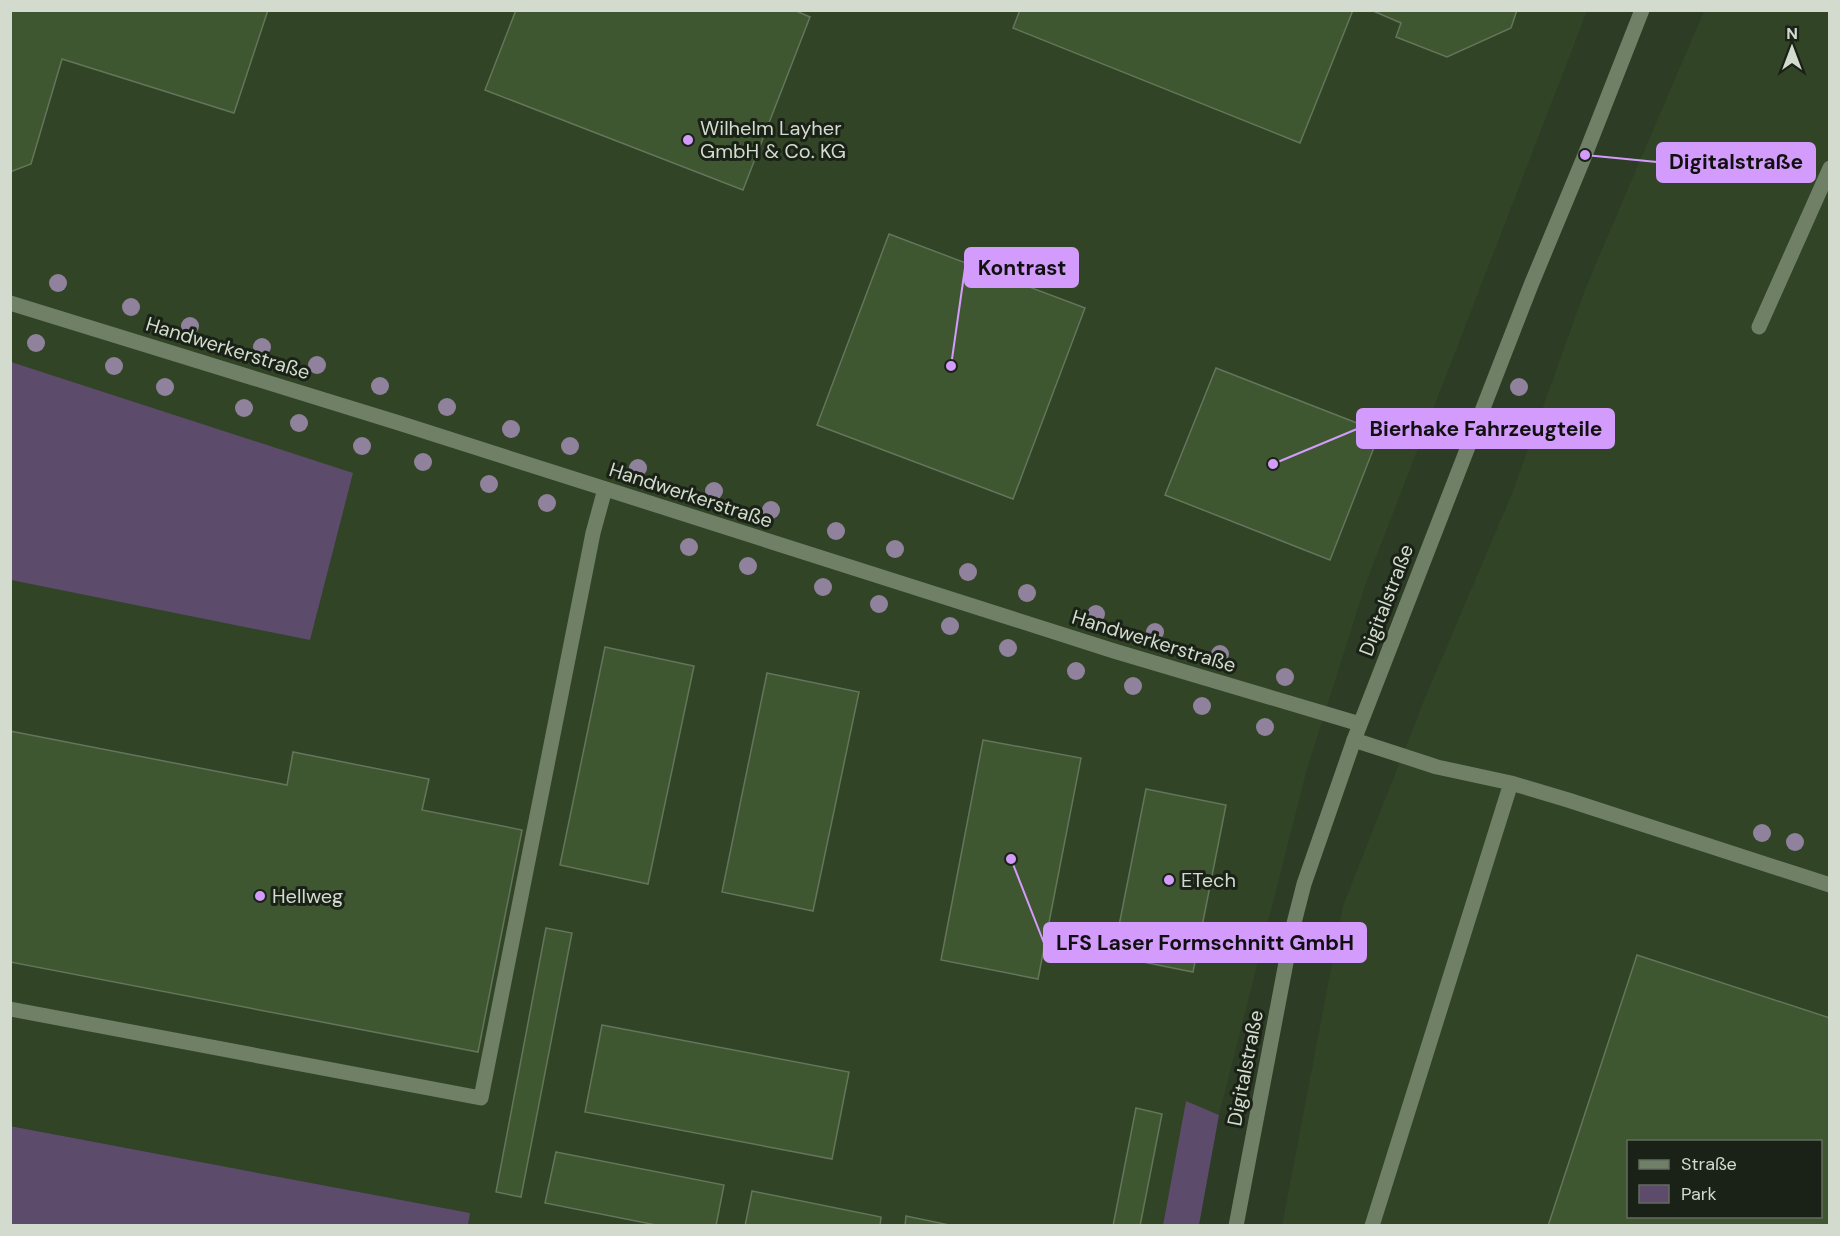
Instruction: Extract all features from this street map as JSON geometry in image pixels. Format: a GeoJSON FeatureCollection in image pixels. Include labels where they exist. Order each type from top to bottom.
{"type":"FeatureCollection","features":[{"type":"Feature","properties":{"kind":"street","name":"Digitalstraße"},"geometry":{"type":"LineString","coordinates":[[1236,1226],[1292,931],[1304,885],[1360,724],[1531,285],[1642,10]]}},
{"type":"Feature","properties":{"kind":"street"},"geometry":{"type":"LineString","coordinates":[[1759,327],[1830,168]]}},
{"type":"Feature","properties":{"kind":"street","name":"Handwerkerstraße"},"geometry":{"type":"LineString","coordinates":[[10,303],[1114,651],[1360,724]]}},
{"type":"Feature","properties":{"kind":"street"},"geometry":{"type":"LineString","coordinates":[[10,1009],[481,1098],[593,533],[605,489]]}},
{"type":"Feature","properties":{"kind":"street"},"geometry":{"type":"LineString","coordinates":[[1354,740],[1437,767],[1511,783],[1830,885]]}},
{"type":"Feature","properties":{"kind":"street"},"geometry":{"type":"LineString","coordinates":[[1372,1226],[1511,783]]}},
{"type":"Feature","properties":{"kind":"shaded area"},"geometry":{"type":"Polygon","coordinates":[[[10,11],[1587,11],[1366,583],[1307,769],[1219,1115],[1186,1102],[1163,1225],[468,1225],[469,1213],[11,1126],[10,11]]]}},
{"type":"Feature","properties":{"kind":"shaded area"},"geometry":{"type":"Polygon","coordinates":[[[1704,11],[1829,11],[1829,1225],[1282,1226],[1343,906],[1425,698],[1513,491],[1586,287],[1704,11]]]}},
{"type":"Feature","properties":{"kind":"green space"},"geometry":{"type":"Polygon","coordinates":[[[11,362],[353,473],[310,640],[11,580],[11,362]]]}},
{"type":"Feature","properties":{"kind":"green space"},"geometry":{"type":"Polygon","coordinates":[[[1186,1101],[1219,1115],[1199,1225],[1163,1225],[1186,1101]]]}},
{"type":"Feature","properties":{"kind":"green space"},"geometry":{"type":"Polygon","coordinates":[[[10,1126],[470,1213],[468,1225],[11,1225],[10,1126]]]}},
{"type":"Feature","properties":{"kind":"building"},"geometry":{"type":"Polygon","coordinates":[[[10,10],[268,10],[234,113],[62,59],[31,164],[10,172],[10,10]]]}},
{"type":"Feature","properties":{"kind":"building","name":"Wilhelm Layher GmbH & Co. KG"},"geometry":{"type":"Polygon","coordinates":[[[516,10],[794,10],[810,17],[743,190],[485,90],[516,10]]]}},
{"type":"Feature","properties":{"kind":"building"},"geometry":{"type":"Polygon","coordinates":[[[1020,10],[1353,10],[1300,143],[1013,28],[1020,10]]]}},
{"type":"Feature","properties":{"kind":"building"},"geometry":{"type":"Polygon","coordinates":[[[1371,10],[1517,10],[1511,28],[1447,57],[1396,37],[1401,23],[1371,10]]]}},
{"type":"Feature","properties":{"kind":"building"},"geometry":{"type":"Polygon","coordinates":[[[889,234],[1085,308],[1013,499],[817,425],[889,234]]]}},
{"type":"Feature","properties":{"kind":"building"},"geometry":{"type":"Polygon","coordinates":[[[1216,368],[1380,432],[1330,560],[1165,495],[1216,368]]]}},
{"type":"Feature","properties":{"kind":"building"},"geometry":{"type":"Polygon","coordinates":[[[605,647],[694,666],[648,884],[560,865],[605,647]]]}},
{"type":"Feature","properties":{"kind":"building"},"geometry":{"type":"Polygon","coordinates":[[[767,673],[859,692],[813,911],[722,892],[767,673]]]}},
{"type":"Feature","properties":{"kind":"building","name":"Hellweg"},"geometry":{"type":"Polygon","coordinates":[[[10,731],[287,785],[293,752],[429,779],[422,810],[522,830],[478,1052],[10,962],[10,731]]]}},
{"type":"Feature","properties":{"kind":"building"},"geometry":{"type":"Polygon","coordinates":[[[983,740],[1081,758],[1038,979],[941,960],[983,740]]]}},
{"type":"Feature","properties":{"kind":"building","name":"ETech"},"geometry":{"type":"Polygon","coordinates":[[[1146,789],[1226,805],[1193,972],[1113,956],[1146,789]]]}},
{"type":"Feature","properties":{"kind":"building"},"geometry":{"type":"Polygon","coordinates":[[[546,928],[572,933],[521,1197],[496,1192],[546,928]]]}},
{"type":"Feature","properties":{"kind":"building"},"geometry":{"type":"Polygon","coordinates":[[[1637,955],[1830,1018],[1830,1226],[1548,1226],[1637,955]]]}},
{"type":"Feature","properties":{"kind":"building"},"geometry":{"type":"Polygon","coordinates":[[[602,1025],[849,1072],[832,1159],[585,1112],[602,1025]]]}},
{"type":"Feature","properties":{"kind":"building"},"geometry":{"type":"Polygon","coordinates":[[[1136,1108],[1162,1114],[1140,1226],[1113,1226],[1136,1108]]]}},
{"type":"Feature","properties":{"kind":"building"},"geometry":{"type":"Polygon","coordinates":[[[556,1152],[724,1185],[716,1226],[661,1226],[545,1203],[556,1152]]]}},
{"type":"Feature","properties":{"kind":"building"},"geometry":{"type":"Polygon","coordinates":[[[752,1191],[881,1217],[880,1226],[745,1226],[752,1191]]]}},
{"type":"Feature","properties":{"kind":"building"},"geometry":{"type":"Polygon","coordinates":[[[906,1216],[954,1226],[905,1226],[906,1216]]]}},
{"type":"Feature","properties":{"kind":"place","name":"Wilhelm Layher GmbH & Co. KG"},"geometry":{"type":"Point","coordinates":[688,140]}},
{"type":"Feature","properties":{"kind":"place","name":"Digitalstraße"},"geometry":{"type":"Point","coordinates":[1585,155]}},
{"type":"Feature","properties":{"kind":"place","name":"Kontrast"},"geometry":{"type":"Point","coordinates":[951,366]}},
{"type":"Feature","properties":{"kind":"place","name":"Bierhake Fahrzeugteile"},"geometry":{"type":"Point","coordinates":[1273,464]}},
{"type":"Feature","properties":{"kind":"place","name":"LFS Laser Formschnitt GmbH"},"geometry":{"type":"Point","coordinates":[1011,859]}},
{"type":"Feature","properties":{"kind":"place","name":"ETech"},"geometry":{"type":"Point","coordinates":[1169,880]}},
{"type":"Feature","properties":{"kind":"place","name":"Hellweg"},"geometry":{"type":"Point","coordinates":[260,896]}}]}
